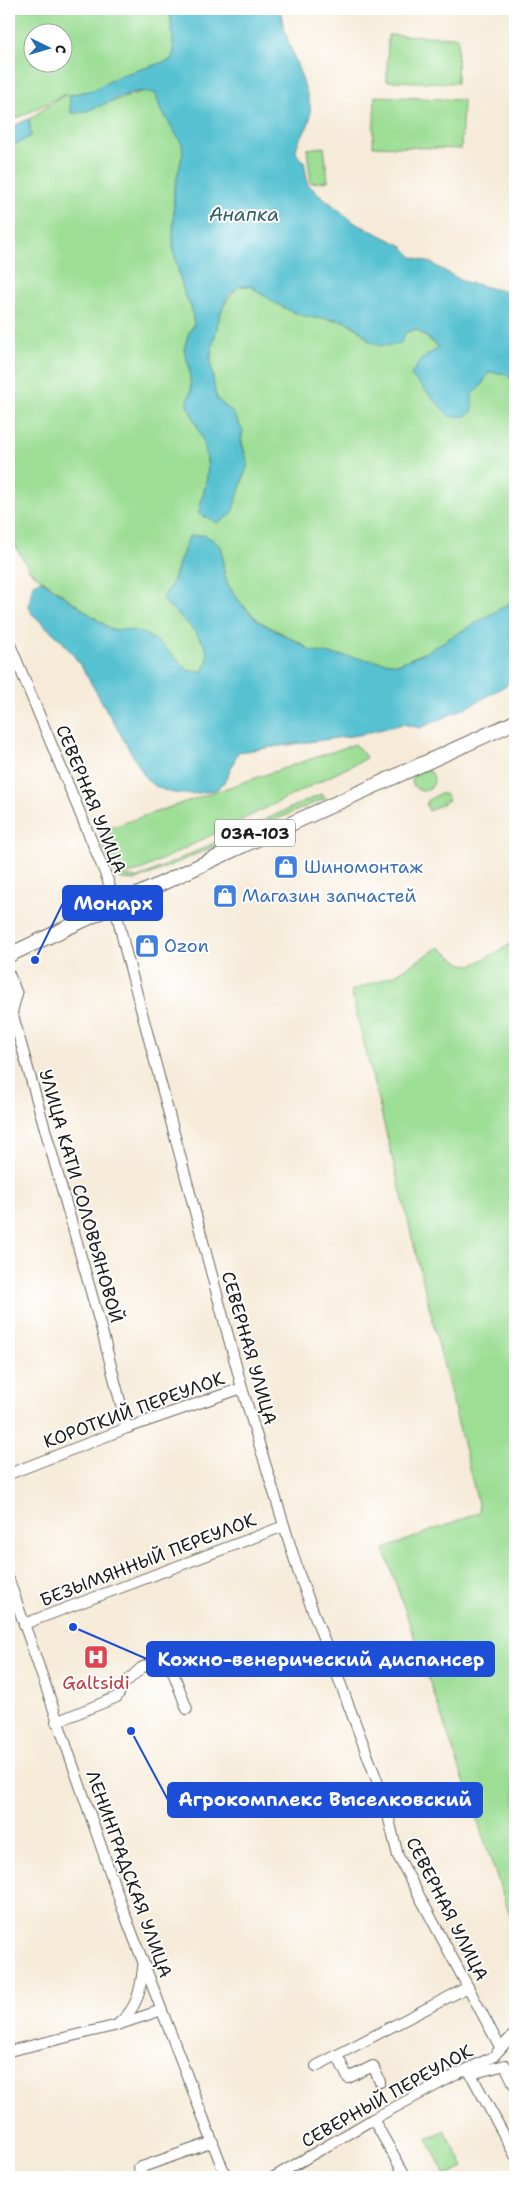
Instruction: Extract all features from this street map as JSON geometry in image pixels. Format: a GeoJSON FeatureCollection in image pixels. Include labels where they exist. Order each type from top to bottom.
{"type":"FeatureCollection","features":[{"type":"Feature","properties":{"kind":"main road","name":"03А-103"},"geometry":{"type":"LineString","coordinates":[[429,758],[515,714]]}},
{"type":"Feature","properties":{"kind":"main road","name":"03А-103"},"geometry":{"type":"LineString","coordinates":[[9,946],[114,902],[429,758],[515,722]]}},
{"type":"Feature","properties":{"kind":"main road","name":"03А-103"},"geometry":{"type":"LineString","coordinates":[[9,955],[114,902]]}},
{"type":"Feature","properties":{"kind":"street","name":"СЕВЕРНАЯ УЛИЦА"},"geometry":{"type":"LineString","coordinates":[[9,642],[114,902],[124,949],[242,1388],[299,1574],[384,1799],[398,1856],[500,2047]]}},
{"type":"Feature","properties":{"kind":"street","name":"УЛИЦА КАТИ СОЛОВЬЯНОВОЙ"},"geometry":{"type":"LineString","coordinates":[[9,974],[17,994],[12,1012],[128,1428]]}},
{"type":"Feature","properties":{"kind":"street","name":"КОРОТКИЙ ПЕРЕУЛОК"},"geometry":{"type":"LineString","coordinates":[[9,1474],[128,1428],[242,1388]]}},
{"type":"Feature","properties":{"kind":"street","name":"БЕЗЫМЯННЫЙ ПЕРЕУЛОК"},"geometry":{"type":"LineString","coordinates":[[24,1624],[284,1526]]}},
{"type":"Feature","properties":{"kind":"street","name":"ЛЕНИНГРАДСКАЯ УЛИЦА"},"geometry":{"type":"LineString","coordinates":[[9,1580],[56,1722],[143,1964],[226,2177]]}},
{"type":"Feature","properties":{"kind":"street"},"geometry":{"type":"LineString","coordinates":[[56,1722],[116,1697],[124,1684],[141,1668],[167,1656],[187,1709]]}},
{"type":"Feature","properties":{"kind":"street"},"geometry":{"type":"LineString","coordinates":[[114,2026],[131,2011],[138,1998],[143,1964]]}},
{"type":"Feature","properties":{"kind":"street"},"geometry":{"type":"LineString","coordinates":[[316,2066],[468,1988]]}},
{"type":"Feature","properties":{"kind":"street"},"geometry":{"type":"LineString","coordinates":[[138,1998],[146,1994],[156,1996]]}},
{"type":"Feature","properties":{"kind":"street"},"geometry":{"type":"LineString","coordinates":[[9,2051],[114,2026],[162,2010]]}},
{"type":"Feature","properties":{"kind":"street","name":"СЕВЕРНЫЙ ПЕРЕУЛОК"},"geometry":{"type":"LineString","coordinates":[[274,2177],[374,2119],[493,2057],[511,2037]]}},
{"type":"Feature","properties":{"kind":"street"},"geometry":{"type":"LineString","coordinates":[[337,2055],[348,2078],[373,2066],[380,2082]]}},
{"type":"Feature","properties":{"kind":"street"},"geometry":{"type":"LineString","coordinates":[[515,2086],[506,2065],[469,2071],[515,2155]]}},
{"type":"Feature","properties":{"kind":"street"},"geometry":{"type":"LineString","coordinates":[[374,2119],[406,2177]]}},
{"type":"Feature","properties":{"kind":"street"},"geometry":{"type":"LineString","coordinates":[[139,2168],[213,2142]]}},
{"type":"Feature","properties":{"kind":"green space"},"geometry":{"type":"Polygon","coordinates":[[[9,9],[170,9],[174,52],[171,60],[119,76],[93,90],[70,95],[111,102],[147,90],[156,94],[160,108],[182,143],[183,153],[174,190],[173,250],[185,296],[191,306],[194,324],[188,335],[184,350],[189,366],[191,390],[187,404],[202,438],[208,467],[199,514],[248,464],[234,415],[217,398],[211,367],[211,352],[217,323],[222,309],[239,286],[251,286],[261,294],[306,316],[344,321],[359,330],[370,342],[415,329],[439,347],[420,361],[472,395],[481,386],[489,372],[506,374],[515,383],[515,600],[426,652],[398,664],[343,658],[310,651],[302,644],[259,621],[241,603],[228,585],[223,568],[222,547],[179,559],[172,583],[162,600],[190,625],[206,648],[208,658],[204,671],[189,671],[155,640],[136,631],[112,630],[30,571],[9,535],[9,148],[31,136],[29,119],[66,94],[9,122],[9,9]]]}},
{"type":"Feature","properties":{"kind":"green space"},"geometry":{"type":"Polygon","coordinates":[[[388,35],[458,37],[457,83],[387,81],[388,35]]]}},
{"type":"Feature","properties":{"kind":"green space"},"geometry":{"type":"Polygon","coordinates":[[[375,96],[463,100],[461,149],[373,146],[375,96]]]}},
{"type":"Feature","properties":{"kind":"green space"},"geometry":{"type":"Polygon","coordinates":[[[324,147],[328,181],[311,183],[307,149],[324,147]]]}},
{"type":"Feature","properties":{"kind":"green space"},"geometry":{"type":"Polygon","coordinates":[[[355,744],[367,758],[137,872],[127,874],[115,872],[102,844],[106,844],[98,822],[112,827],[355,744]]]}},
{"type":"Feature","properties":{"kind":"green space"},"geometry":{"type":"Polygon","coordinates":[[[423,769],[433,776],[434,780],[427,790],[423,791],[413,784],[412,780],[419,770],[423,769]]]}},
{"type":"Feature","properties":{"kind":"green space"},"geometry":{"type":"Polygon","coordinates":[[[321,794],[326,798],[137,880],[122,879],[116,875],[138,878],[321,794]]]}},
{"type":"Feature","properties":{"kind":"green space"},"geometry":{"type":"Polygon","coordinates":[[[439,794],[445,794],[449,800],[429,811],[426,805],[428,800],[439,794]]]}},
{"type":"Feature","properties":{"kind":"green space"},"geometry":{"type":"Polygon","coordinates":[[[515,942],[515,1930],[384,1549],[480,1512],[351,991],[395,975],[439,947],[462,964],[473,965],[515,942]]]}},
{"type":"Feature","properties":{"kind":"green space"},"geometry":{"type":"Polygon","coordinates":[[[445,2130],[464,2167],[446,2176],[427,2139],[445,2130]]]}},
{"type":"Feature","properties":{"kind":"water","name":"Анапка"},"geometry":{"type":"Polygon","coordinates":[[[170,9],[280,9],[282,21],[310,106],[310,121],[299,142],[296,153],[304,161],[308,185],[355,223],[401,245],[413,257],[431,263],[462,281],[515,294],[515,383],[506,374],[489,372],[481,386],[472,395],[473,411],[465,416],[450,417],[411,375],[420,361],[439,347],[416,329],[405,333],[401,343],[389,346],[380,345],[369,340],[353,325],[344,321],[298,314],[276,304],[251,286],[239,286],[228,296],[220,314],[210,358],[216,398],[233,413],[243,431],[241,442],[248,463],[232,514],[218,523],[199,514],[208,467],[202,438],[187,404],[191,390],[189,366],[184,350],[188,335],[194,324],[191,306],[185,296],[173,250],[174,190],[183,153],[182,144],[160,108],[156,94],[135,92],[93,109],[71,113],[69,95],[93,90],[119,76],[171,60],[174,52],[170,9]]]}},
{"type":"Feature","properties":{"kind":"water"},"geometry":{"type":"Polygon","coordinates":[[[29,119],[31,136],[9,148],[9,128],[29,119]]]}},
{"type":"Feature","properties":{"kind":"water"},"geometry":{"type":"Polygon","coordinates":[[[204,535],[213,540],[222,551],[225,577],[235,596],[247,610],[260,622],[310,651],[398,664],[426,652],[515,600],[515,680],[470,706],[420,728],[403,724],[358,735],[238,752],[227,777],[216,790],[182,794],[161,789],[147,780],[80,664],[62,641],[32,614],[29,606],[33,584],[41,580],[112,630],[136,631],[146,635],[163,646],[189,671],[204,671],[208,656],[202,641],[190,626],[162,600],[172,583],[189,536],[204,535]]]}},
{"type":"Feature","properties":{"kind":"place","name":"Шиномонтаж"},"geometry":{"type":"Point","coordinates":[286,867]}},
{"type":"Feature","properties":{"kind":"place","name":"Магазин запчастей"},"geometry":{"type":"Point","coordinates":[225,896]}},
{"type":"Feature","properties":{"kind":"place","name":"Ozon"},"geometry":{"type":"Point","coordinates":[147,946]}},
{"type":"Feature","properties":{"kind":"place","name":"Монарх"},"geometry":{"type":"Point","coordinates":[35,960]}},
{"type":"Feature","properties":{"kind":"place","name":"Кожно-венерический диспансер"},"geometry":{"type":"Point","coordinates":[73,1627]}},
{"type":"Feature","properties":{"kind":"place","name":"Galtsidi"},"geometry":{"type":"Point","coordinates":[96,1657]}},
{"type":"Feature","properties":{"kind":"place","name":"Агрокомплекс Выселковский"},"geometry":{"type":"Point","coordinates":[131,1731]}}]}
